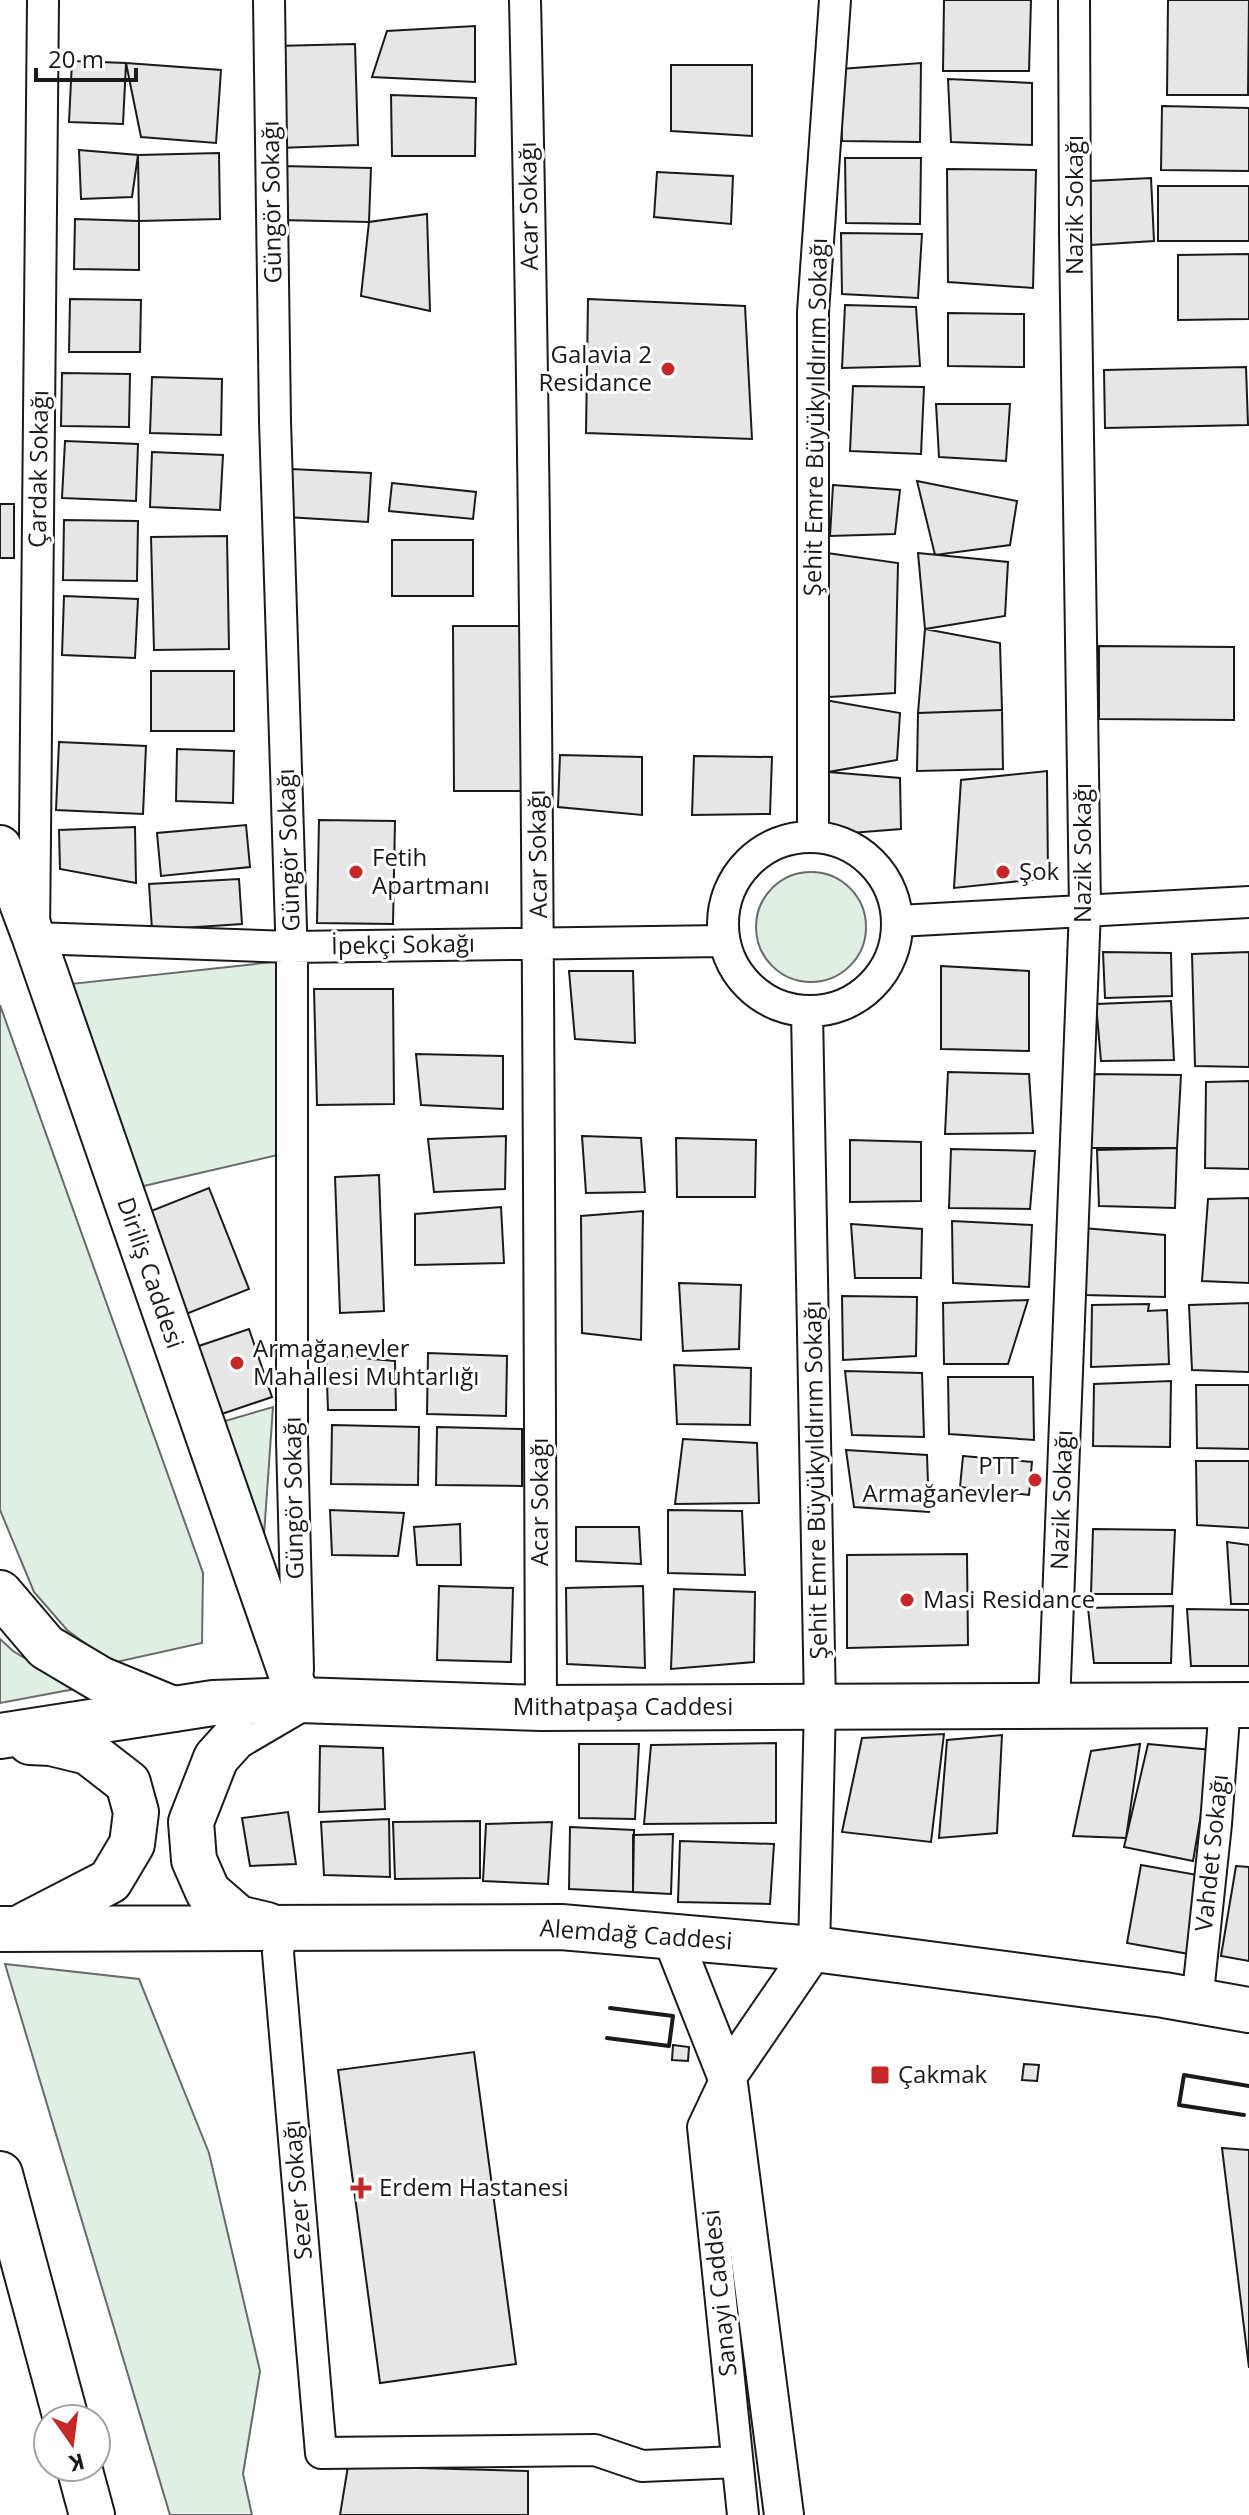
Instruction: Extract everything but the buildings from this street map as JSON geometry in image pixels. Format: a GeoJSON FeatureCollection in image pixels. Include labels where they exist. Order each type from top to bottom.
{"type":"FeatureCollection","features":[{"type":"Feature","properties":{"kind":"main road","name":"Diriliş Caddesi"},"geometry":{"type":"LineString","coordinates":[[0,847],[299,1700]]}},
{"type":"Feature","properties":{"kind":"main road"},"geometry":{"type":"LineString","coordinates":[[0,1593],[46,1647],[100,1679],[173,1709]]}},
{"type":"Feature","properties":{"kind":"main road","name":"Mithatpaşa Caddesi"},"geometry":{"type":"LineString","coordinates":[[0,1738],[213,1703],[299,1700],[541,1708],[1237,1704]]}},
{"type":"Feature","properties":{"kind":"main road"},"geometry":{"type":"LineString","coordinates":[[281,1928],[238,1918],[208,1892],[194,1860],[191,1822],[216,1758],[235,1737],[299,1700]]}},
{"type":"Feature","properties":{"kind":"main road"},"geometry":{"type":"LineString","coordinates":[[0,1738],[51,1743],[88,1752],[128,1783],[136,1812],[132,1844],[110,1881],[10,1928]]}},
{"type":"Feature","properties":{"kind":"main road","name":"Alemdağ Caddesi"},"geometry":{"type":"LineString","coordinates":[[10,1928],[561,1927],[814,1949],[1164,1995],[1249,2010]]}},
{"type":"Feature","properties":{"kind":"main road"},"geometry":{"type":"LineString","coordinates":[[0,2174],[62,2403]]}},
{"type":"Feature","properties":{"kind":"main road"},"geometry":{"type":"LineString","coordinates":[[83,2483],[92,2515]]}},
{"type":"Feature","properties":{"kind":"street","name":"Çardak Sokağı"},"geometry":{"type":"LineString","coordinates":[[34,938],[43,0]]}},
{"type":"Feature","properties":{"kind":"street","name":"Güngör Sokağı"},"geometry":{"type":"LineString","coordinates":[[269,0],[274,405],[292,947],[292,1440],[299,1700]]}},
{"type":"Feature","properties":{"kind":"street","name":"Acar Sokağı"},"geometry":{"type":"LineString","coordinates":[[525,0],[533,349],[539,943],[541,1708]]}},
{"type":"Feature","properties":{"kind":"street","name":"Şehit Emre Büyükyıldırım Sokağı"},"geometry":{"type":"LineString","coordinates":[[813,836],[813,312],[835,0]]}},
{"type":"Feature","properties":{"kind":"street","name":"Nazik Sokağı"},"geometry":{"type":"LineString","coordinates":[[1054,1705],[1085,909],[1074,0]]}},
{"type":"Feature","properties":{"kind":"street"},"geometry":{"type":"LineString","coordinates":[[813,836],[850,845],[875,864],[892,890],[898,921],[896,943],[884,971],[864,994],[836,1008],[807,1012],[780,1007],[754,992],[734,969],[723,941],[725,898],[739,871],[762,850],[782,840],[813,836]]}},
{"type":"Feature","properties":{"kind":"street"},"geometry":{"type":"LineString","coordinates":[[898,921],[1249,902]]}},
{"type":"Feature","properties":{"kind":"street","name":"İpekçi Sokağı"},"geometry":{"type":"LineString","coordinates":[[34,938],[292,947],[723,941]]}},
{"type":"Feature","properties":{"kind":"street","name":"Şehit Emre Büyükyıldırım Sokağı"},"geometry":{"type":"LineString","coordinates":[[807,1012],[820,1706],[814,1949]]}},
{"type":"Feature","properties":{"kind":"street","name":"Vahdet Sokağı"},"geometry":{"type":"LineString","coordinates":[[1197,2002],[1216,1824],[1237,1704]]}},
{"type":"Feature","properties":{"kind":"street","name":"Sezer Sokağı"},"geometry":{"type":"LineString","coordinates":[[281,1928],[278,1953],[321,2453],[595,2450],[642,2466],[737,2462]]}},
{"type":"Feature","properties":{"kind":"street","name":"Sanayi Caddesi"},"geometry":{"type":"LineString","coordinates":[[672,1937],[727,2076],[784,2515]]}},
{"type":"Feature","properties":{"kind":"street","name":"Sanayi Caddesi"},"geometry":{"type":"LineString","coordinates":[[743,2515],[703,2127],[727,2076],[814,1949]]}},
{"type":"Feature","properties":{"kind":"green space"},"geometry":{"type":"Polygon","coordinates":[[[811,872],[832,877],[850,888],[861,906],[866,927],[861,948],[850,966],[832,977],[811,982],[790,977],[772,966],[761,948],[756,927],[761,906],[772,888],[790,877],[811,872]]]}},
{"type":"Feature","properties":{"kind":"green space"},"geometry":{"type":"Polygon","coordinates":[[[292,960],[295,1151],[122,1191],[61,985],[292,960]]]}},
{"type":"Feature","properties":{"kind":"green space"},"geometry":{"type":"Polygon","coordinates":[[[0,1005],[203,1573],[202,1643],[112,1663],[67,1630],[34,1592],[0,1510],[0,1005]]]}},
{"type":"Feature","properties":{"kind":"green space"},"geometry":{"type":"Polygon","coordinates":[[[273,1407],[264,1535],[244,1536],[215,1424],[273,1407]]]}},
{"type":"Feature","properties":{"kind":"green space"},"geometry":{"type":"Polygon","coordinates":[[[0,1639],[13,1651],[75,1689],[0,1703],[0,1639]]]}},
{"type":"Feature","properties":{"kind":"green space"},"geometry":{"type":"Polygon","coordinates":[[[5,1964],[139,1979],[209,2153],[260,2371],[243,2474],[252,2515],[170,2515],[5,1964]]]}},
{"type":"Feature","properties":{"kind":"wall"},"geometry":{"type":"LineString","coordinates":[[607,2038],[669,2046],[673,2016],[610,2008]]}},
{"type":"Feature","properties":{"kind":"wall"},"geometry":{"type":"LineString","coordinates":[[1244,2115],[1179,2105],[1184,2075],[1249,2086]]}},
{"type":"Feature","properties":{"kind":"place","name":"Galavia 2 Residance"},"geometry":{"type":"Point","coordinates":[668,369]}},
{"type":"Feature","properties":{"kind":"place","name":"Fetih Apartmanı"},"geometry":{"type":"Point","coordinates":[356,872]}},
{"type":"Feature","properties":{"kind":"place","name":"Şok"},"geometry":{"type":"Point","coordinates":[1003,872]}},
{"type":"Feature","properties":{"kind":"place","name":"Armağanevler Mahallesi Muhtarlığı"},"geometry":{"type":"Point","coordinates":[237,1363]}},
{"type":"Feature","properties":{"kind":"place","name":"PTT Armağanevler"},"geometry":{"type":"Point","coordinates":[1035,1480]}},
{"type":"Feature","properties":{"kind":"place","name":"Masi Residance"},"geometry":{"type":"Point","coordinates":[907,1600]}},
{"type":"Feature","properties":{"kind":"place","name":"Çakmak"},"geometry":{"type":"Point","coordinates":[880,2075]}},
{"type":"Feature","properties":{"kind":"place","name":"Erdem Hastanesi"},"geometry":{"type":"Point","coordinates":[361,2188]}}]}
